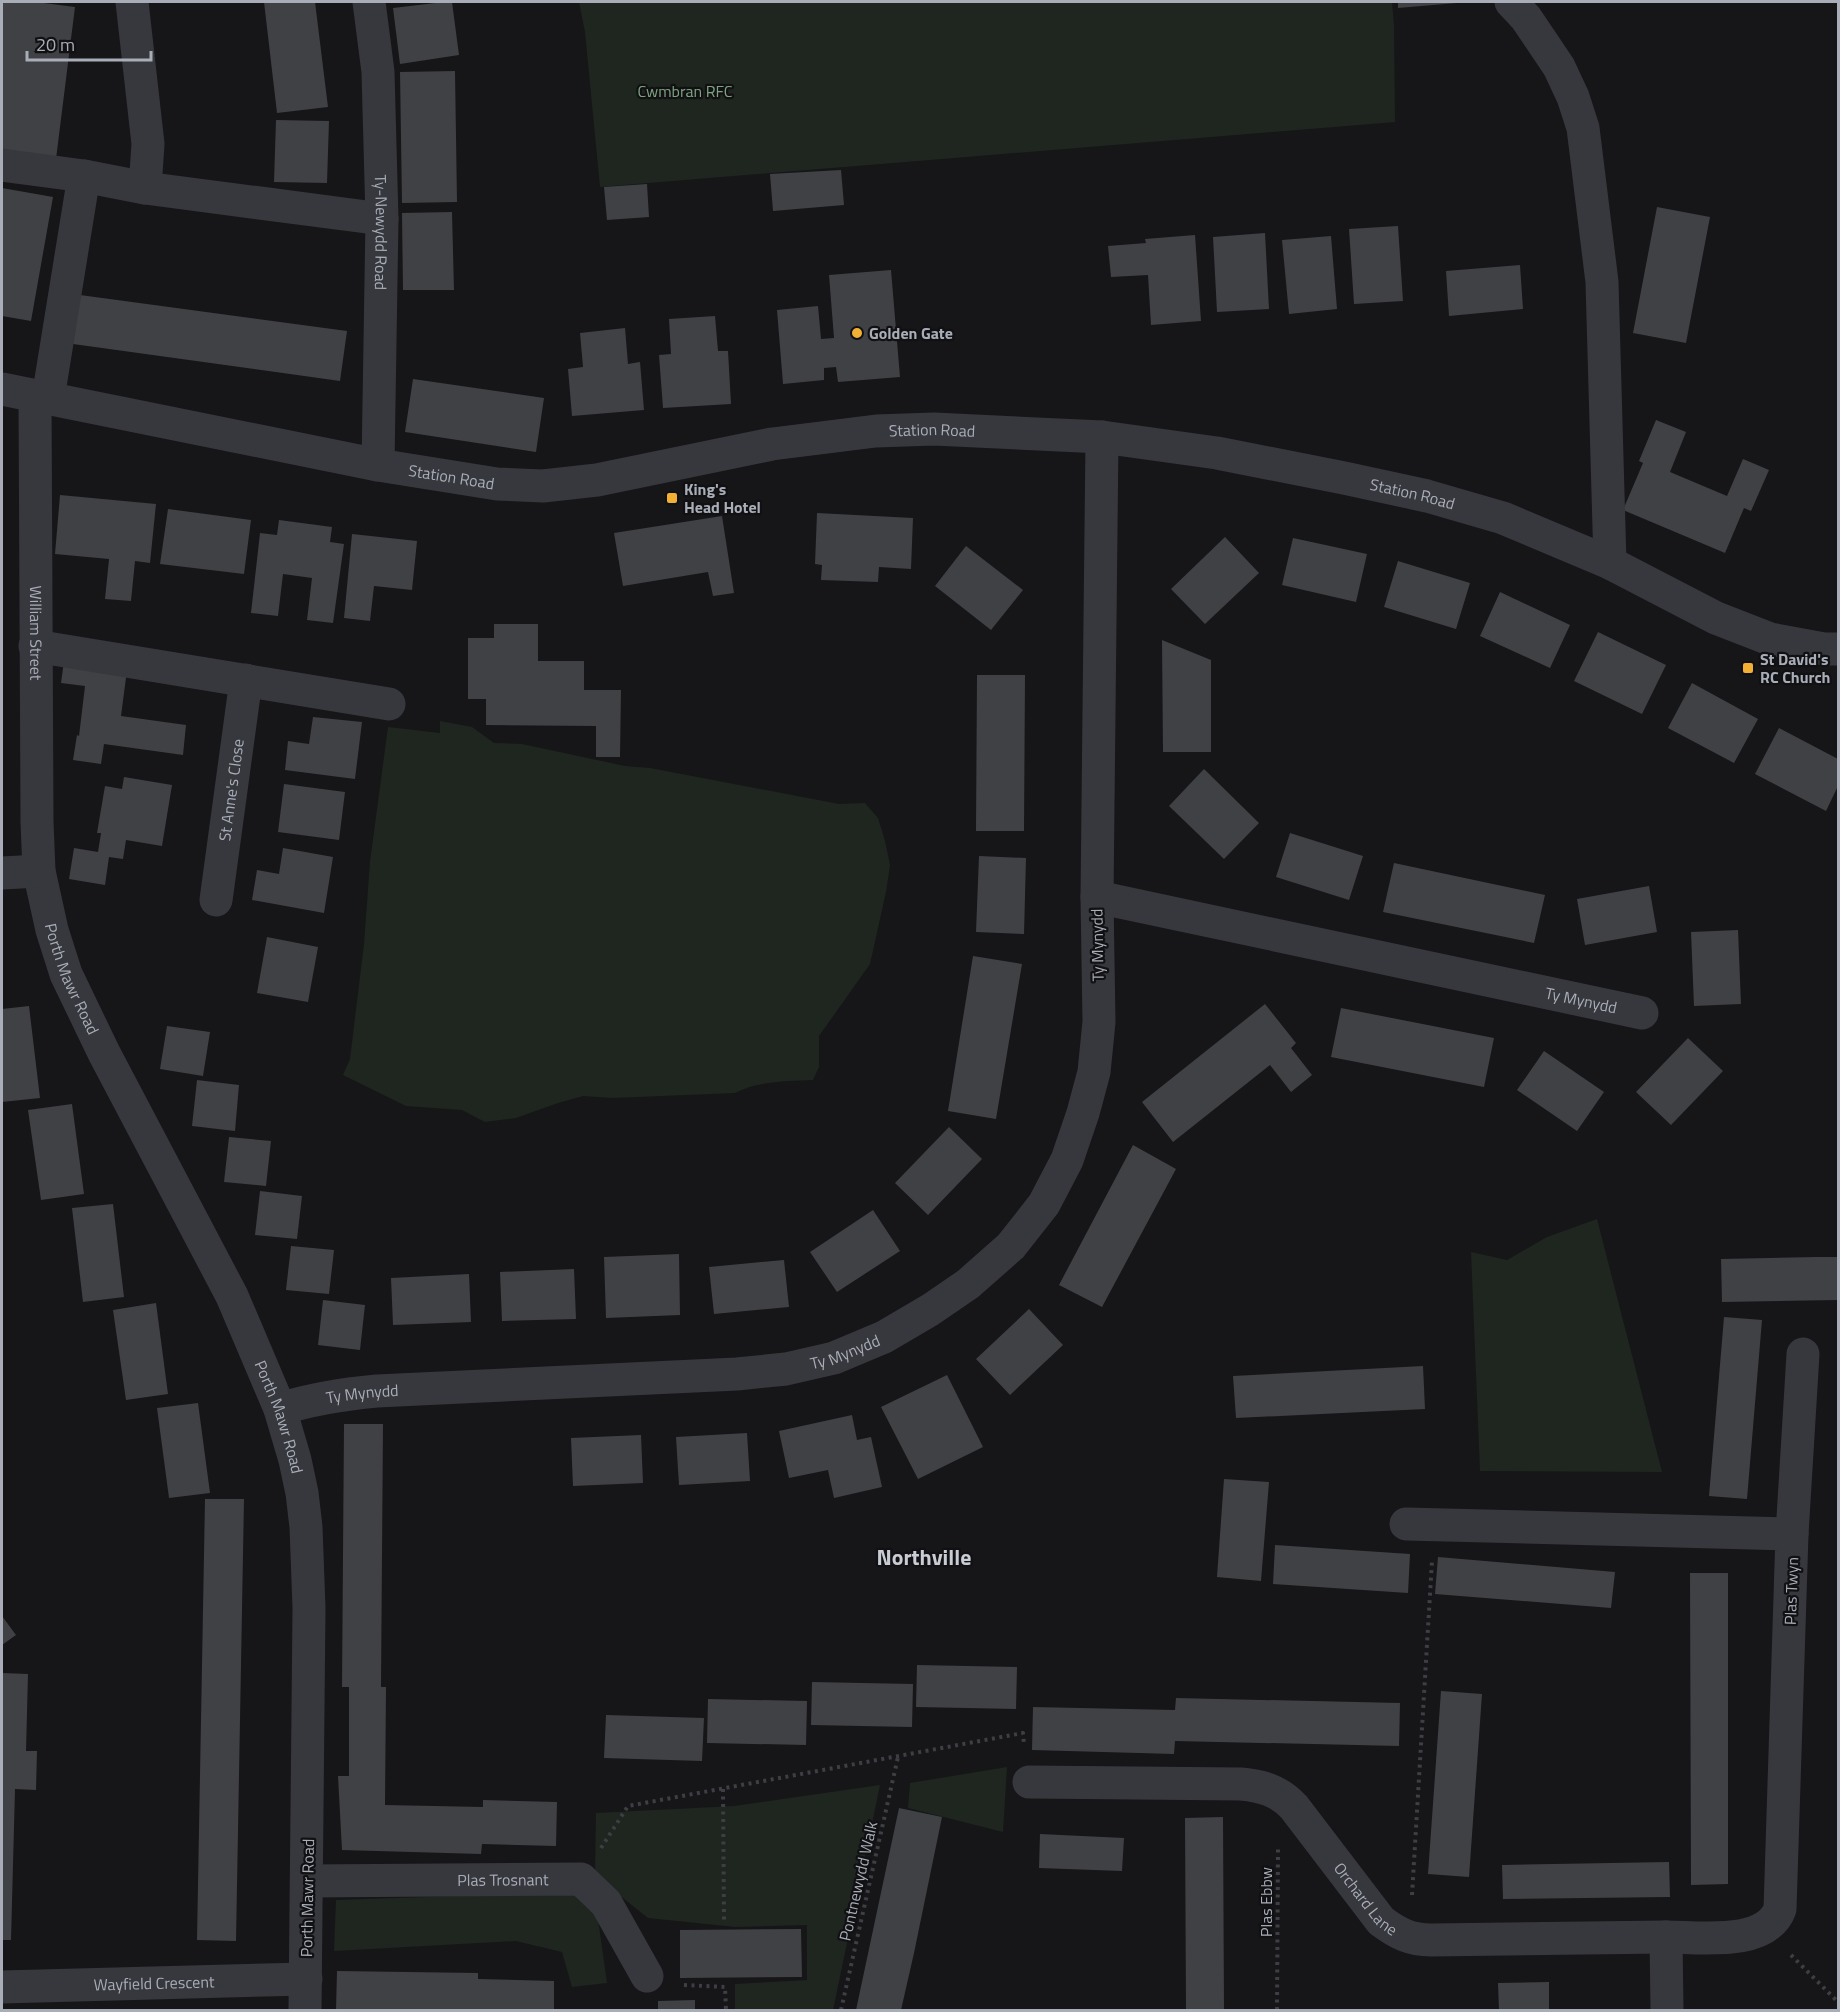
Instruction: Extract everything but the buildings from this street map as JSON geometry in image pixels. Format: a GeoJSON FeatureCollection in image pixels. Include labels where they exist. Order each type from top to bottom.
{"type":"FeatureCollection","features":[{"type":"Feature","properties":{"kind":"street"},"geometry":{"type":"LineString","coordinates":[[132,2],[148,144],[145,188]]}},
{"type":"Feature","properties":{"kind":"street","name":"Ty-Newydd Road"},"geometry":{"type":"LineString","coordinates":[[369,2],[378,72],[382,219],[378,465]]}},
{"type":"Feature","properties":{"kind":"street"},"geometry":{"type":"LineString","coordinates":[[1511,2],[1526,18],[1559,67],[1573,97],[1582,128],[1602,282],[1610,563]]}},
{"type":"Feature","properties":{"kind":"street"},"geometry":{"type":"LineString","coordinates":[[2,165],[84,176],[145,188],[382,219]]}},
{"type":"Feature","properties":{"kind":"street","name":"William Street"},"geometry":{"type":"LineString","coordinates":[[39,871],[35,646],[41,397],[84,176]]}},
{"type":"Feature","properties":{"kind":"street","name":"Station Road"},"geometry":{"type":"LineString","coordinates":[[2,389],[378,465],[497,484],[543,486],[597,480],[772,444],[876,431],[934,429],[1102,437],[1217,453],[1427,496],[1503,518],[1610,563],[1716,618],[1770,639],[1824,649],[1839,649]]}},
{"type":"Feature","properties":{"kind":"street","name":"Ty Mynydd"},"geometry":{"type":"LineString","coordinates":[[280,1409],[338,1395],[377,1391],[786,1370],[834,1358],[884,1337],[968,1284],[1011,1246],[1044,1204],[1067,1160],[1094,1072],[1099,1022],[1097,897],[1102,437]]}},
{"type":"Feature","properties":{"kind":"street"},"geometry":{"type":"LineString","coordinates":[[35,646],[390,704]]}},
{"type":"Feature","properties":{"kind":"street","name":"St Anne's Close"},"geometry":{"type":"LineString","coordinates":[[216,900],[246,680]]}},
{"type":"Feature","properties":{"kind":"street"},"geometry":{"type":"LineString","coordinates":[[2,873],[39,871]]}},
{"type":"Feature","properties":{"kind":"street","name":"Porth Mawr Road"},"geometry":{"type":"LineString","coordinates":[[39,871],[52,930],[66,974],[104,1053],[232,1296],[280,1409],[300,1482],[306,1527],[309,1608],[305,1995]]}},
{"type":"Feature","properties":{"kind":"street","name":"Ty Mynydd"},"geometry":{"type":"LineString","coordinates":[[1097,897],[1642,1012]]}},
{"type":"Feature","properties":{"kind":"street"},"geometry":{"type":"LineString","coordinates":[[1792,1534],[1803,1354]]}},
{"type":"Feature","properties":{"kind":"street","name":"Plas Twyn"},"geometry":{"type":"LineString","coordinates":[[1420,1524],[1792,1534],[1781,1901],[1777,1917],[1764,1929]]}},
{"type":"Feature","properties":{"kind":"street","name":"Orchard Lane"},"geometry":{"type":"LineString","coordinates":[[1029,1782],[1241,1784],[1261,1787],[1279,1794],[1306,1822],[1377,1915],[1393,1930],[1409,1938],[1431,1940],[1666,1937]]}},
{"type":"Feature","properties":{"kind":"street"},"geometry":{"type":"LineString","coordinates":[[581,1879],[606,1904],[647,1976]]}},
{"type":"Feature","properties":{"kind":"street","name":"Plas Trosnant"},"geometry":{"type":"LineString","coordinates":[[307,1881],[581,1879]]}},
{"type":"Feature","properties":{"kind":"street"},"geometry":{"type":"LineString","coordinates":[[1667,2010],[1666,1937],[1738,1937],[1764,1929]]}},
{"type":"Feature","properties":{"kind":"street","name":"Wayfield Crescent"},"geometry":{"type":"LineString","coordinates":[[2,1987],[305,1995]]}},
{"type":"Feature","properties":{"kind":"path"},"geometry":{"type":"LineString","coordinates":[[1409,1938],[1420,1524]]}},
{"type":"Feature","properties":{"kind":"path"},"geometry":{"type":"LineString","coordinates":[[581,1879],[628,1806],[1023,1733],[1029,1782]]}},
{"type":"Feature","properties":{"kind":"path","name":"Pontnewydd Walk"},"geometry":{"type":"LineString","coordinates":[[841,2010],[898,1756]]}},
{"type":"Feature","properties":{"kind":"path"},"geometry":{"type":"LineString","coordinates":[[723,1789],[724,1920]]}},
{"type":"Feature","properties":{"kind":"path","name":"Plas Ebbw"},"geometry":{"type":"LineString","coordinates":[[1277,2010],[1279,1794]]}},
{"type":"Feature","properties":{"kind":"path"},"geometry":{"type":"LineString","coordinates":[[1764,1929],[1839,2002]]}},
{"type":"Feature","properties":{"kind":"path"},"geometry":{"type":"LineString","coordinates":[[647,1976],[665,1985],[725,1987],[726,2010]]}},
{"type":"Feature","properties":{"kind":"green space","name":"Cwmbran RFC"},"geometry":{"type":"Polygon","coordinates":[[[579,2],[1392,2],[1395,122],[600,187],[585,32],[579,2]]]}},
{"type":"Feature","properties":{"kind":"green space"},"geometry":{"type":"Polygon","coordinates":[[[440,721],[472,727],[494,743],[522,744],[625,766],[650,768],[839,804],[865,803],[878,818],[885,841],[890,865],[886,892],[870,964],[819,1036],[819,1067],[813,1080],[763,1084],[735,1093],[612,1098],[583,1096],[516,1118],[485,1122],[462,1110],[406,1106],[343,1075],[350,1059],[364,944],[370,862],[388,727],[440,733],[440,721]]]}},
{"type":"Feature","properties":{"kind":"green space"},"geometry":{"type":"Polygon","coordinates":[[[1597,1219],[1662,1472],[1480,1471],[1471,1252],[1507,1260],[1547,1237],[1597,1219]]]}},
{"type":"Feature","properties":{"kind":"green space"},"geometry":{"type":"Polygon","coordinates":[[[1007,1767],[1003,1832],[908,1808],[910,1783],[1007,1767]]]}},
{"type":"Feature","properties":{"kind":"green space"},"geometry":{"type":"Polygon","coordinates":[[[880,1785],[833,2010],[735,2010],[735,1984],[807,1980],[807,1925],[735,1927],[648,1918],[595,1876],[596,1813],[734,1806],[880,1785]]]}},
{"type":"Feature","properties":{"kind":"green space"},"geometry":{"type":"Polygon","coordinates":[[[574,1892],[596,1905],[607,1983],[572,1987],[562,1952],[516,1941],[334,1951],[336,1900],[574,1892]]]}},
{"type":"Feature","properties":{"kind":"place","name":"Golden Gate"},"geometry":{"type":"Point","coordinates":[857,333]}},
{"type":"Feature","properties":{"kind":"place","name":"King's Head Hotel"},"geometry":{"type":"Point","coordinates":[672,498]}},
{"type":"Feature","properties":{"kind":"place","name":"St David's RC Church"},"geometry":{"type":"Point","coordinates":[1748,668]}},
{"type":"Feature","properties":{"kind":"district","name":"Northville"},"geometry":{"type":"Point","coordinates":[924,1557]}}]}
